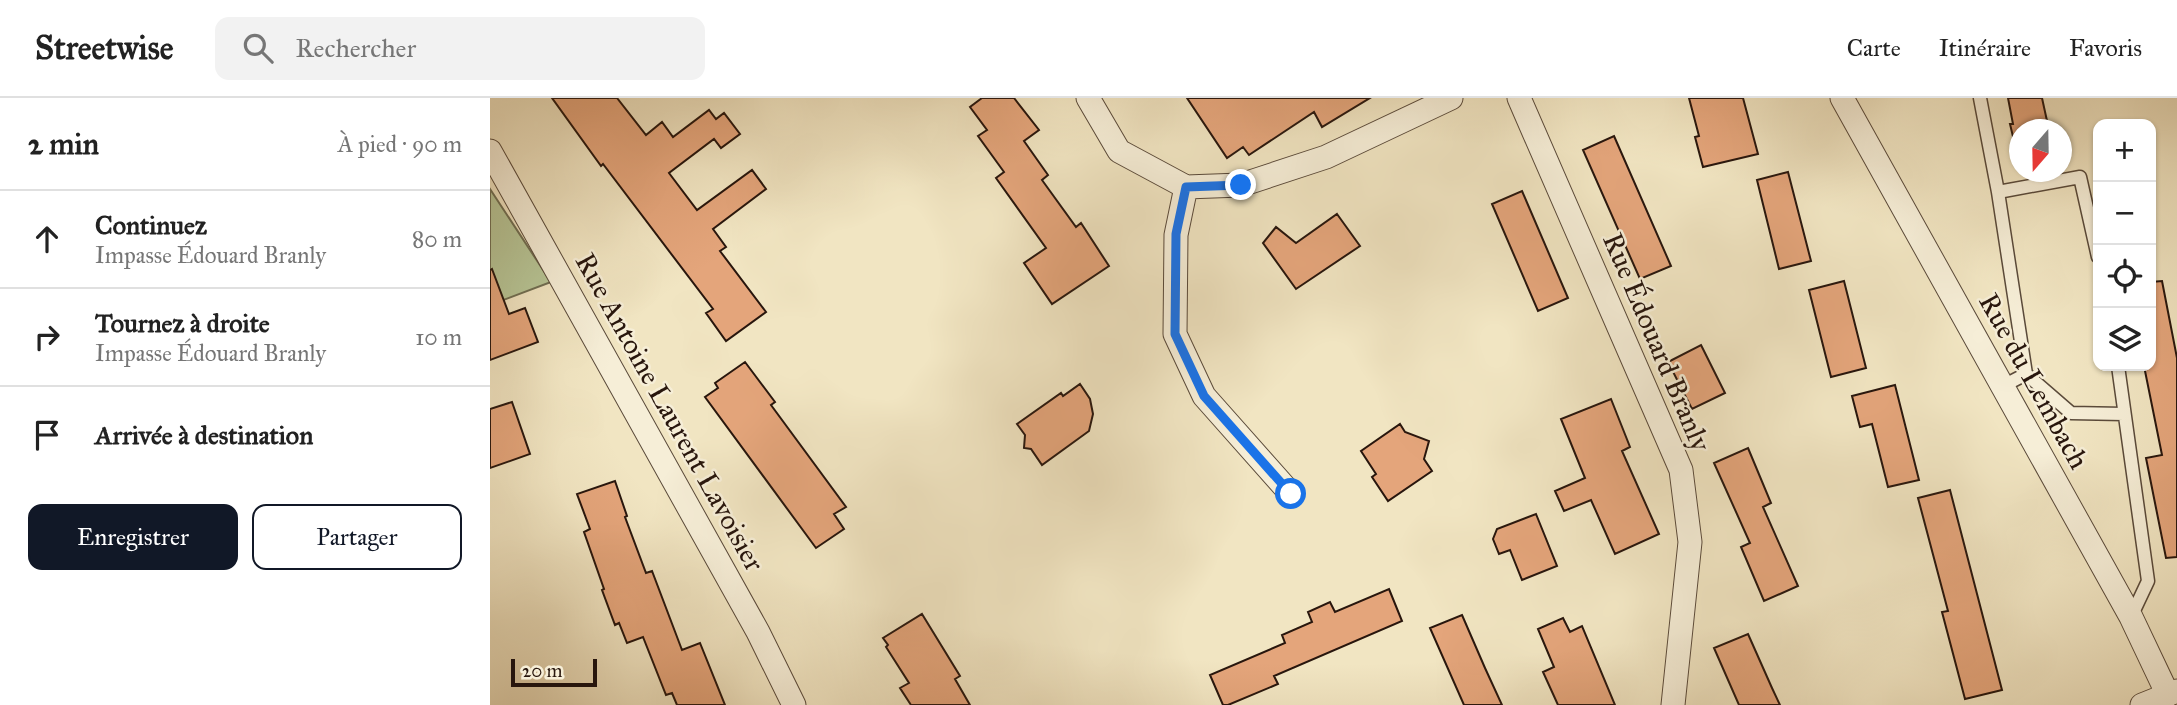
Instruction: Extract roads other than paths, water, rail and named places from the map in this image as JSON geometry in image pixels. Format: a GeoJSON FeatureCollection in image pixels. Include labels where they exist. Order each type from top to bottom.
{"type":"FeatureCollection","features":[{"type":"Feature","properties":{"kind":"street"},"geometry":{"type":"LineString","coordinates":[[1088,98],[1119,151],[1186,187],[1241,185],[1289,169],[1326,156],[1451,98]]}},
{"type":"Feature","properties":{"kind":"street","name":"Rue Édouard Branly"},"geometry":{"type":"LineString","coordinates":[[1519,98],[1681,470],[1690,541],[1672,705]]}},
{"type":"Feature","properties":{"kind":"street","name":"Rue du Lembach"},"geometry":{"type":"LineString","coordinates":[[1842,98],[2173,693]]}},
{"type":"Feature","properties":{"kind":"street","name":"Rue Antoine Laurent Lavoisier"},"geometry":{"type":"LineString","coordinates":[[490,151],[758,632],[794,705]]}},
{"type":"Feature","properties":{"kind":"street"},"geometry":{"type":"LineString","coordinates":[[1186,187],[1176,234],[1175,334],[1204,396],[1291,494]]}},
{"type":"Feature","properties":{"kind":"street"},"geometry":{"type":"LineString","coordinates":[[2142,705],[2173,693]]}},
{"type":"Feature","properties":{"kind":"lane"},"geometry":{"type":"LineString","coordinates":[[1980,98],[1998,192],[2026,374],[2071,413],[2124,414]]}},
{"type":"Feature","properties":{"kind":"lane"},"geometry":{"type":"LineString","coordinates":[[1998,192],[2080,177],[2095,245]]}},
{"type":"Feature","properties":{"kind":"lane"},"geometry":{"type":"LineString","coordinates":[[2120,371],[2148,581],[2131,617]]}},
{"type":"Feature","properties":{"kind":"lane"},"geometry":{"type":"LineString","coordinates":[[2003,386],[2026,374]]}}]}
